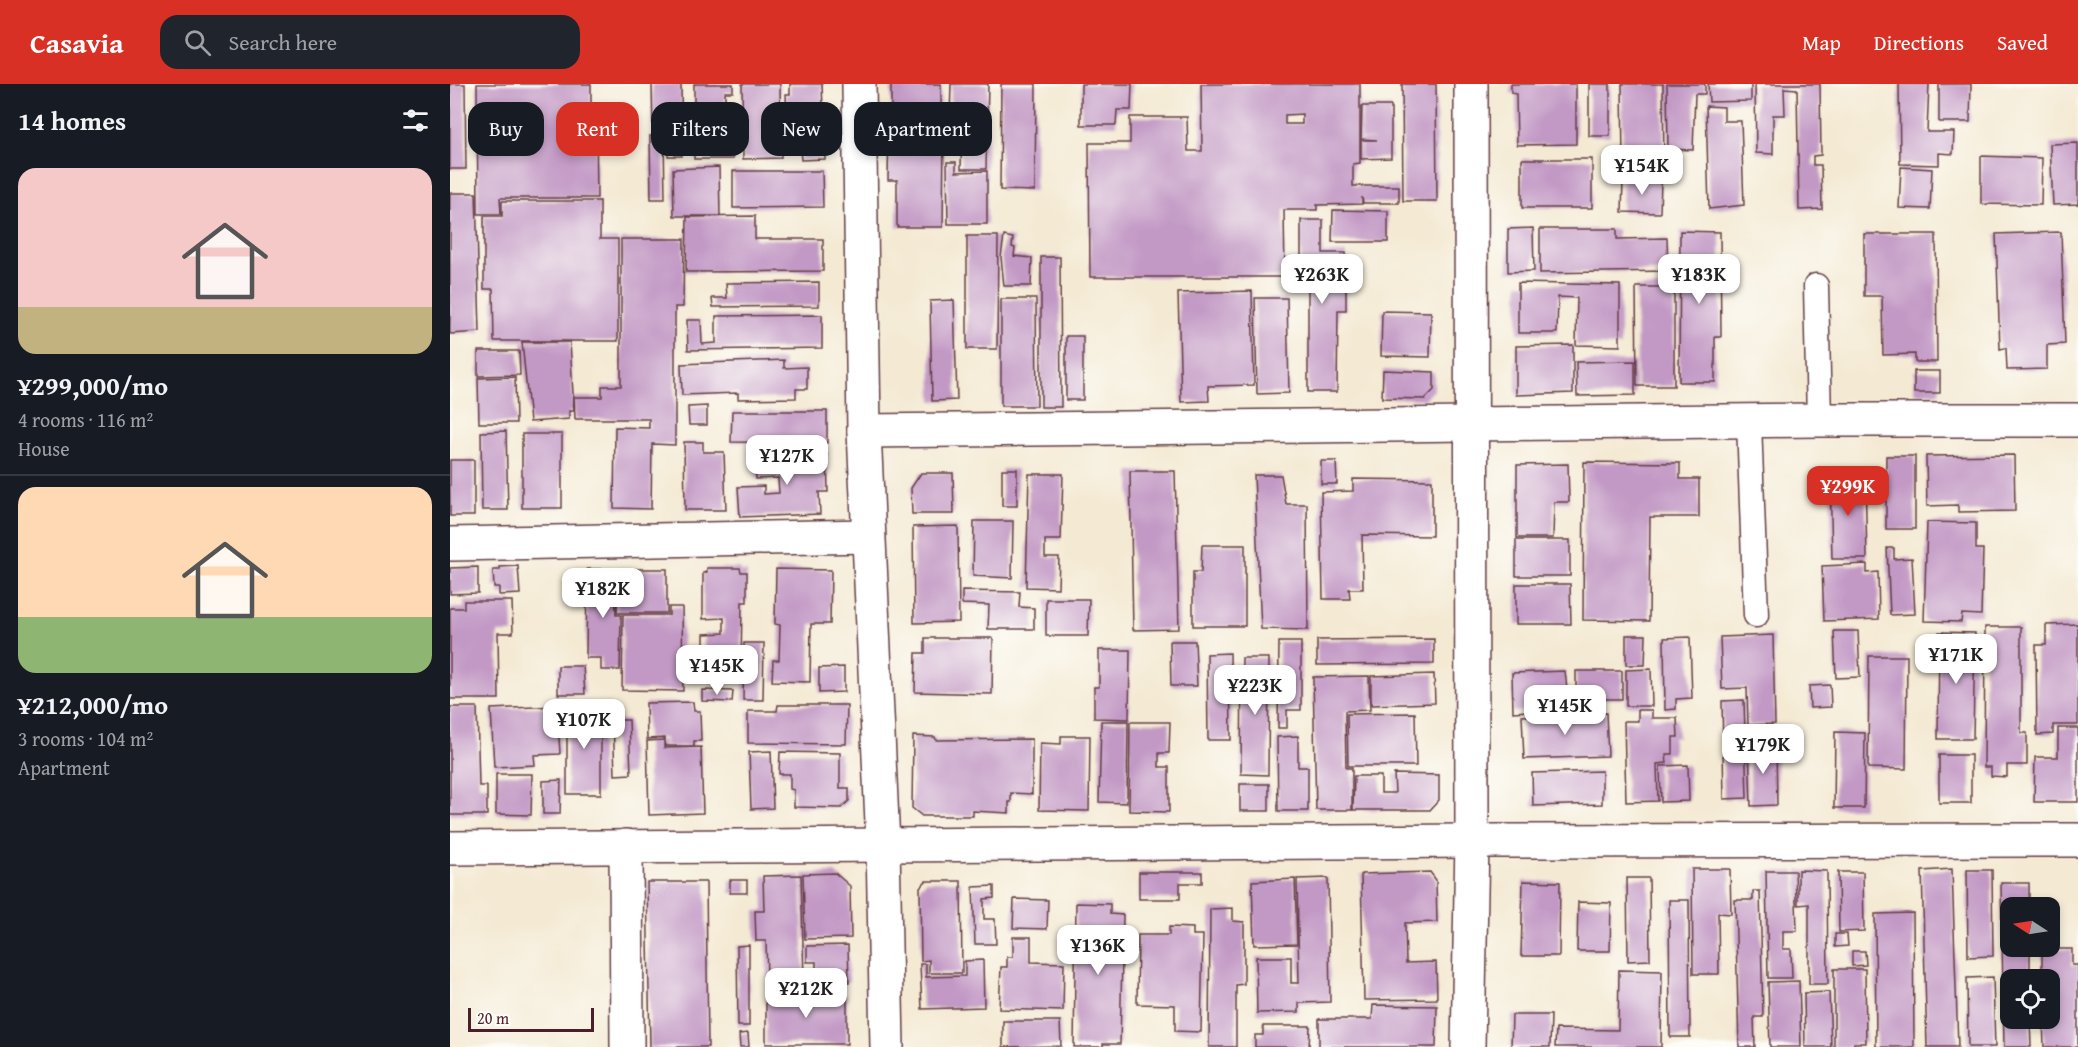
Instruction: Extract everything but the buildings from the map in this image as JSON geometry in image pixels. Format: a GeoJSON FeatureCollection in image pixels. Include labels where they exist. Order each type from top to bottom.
{"type":"FeatureCollection","features":[{"type":"Feature","properties":{"kind":"street"},"geometry":{"type":"LineString","coordinates":[[859,84],[864,431],[884,844],[887,1047]]}},
{"type":"Feature","properties":{"kind":"street"},"geometry":{"type":"LineString","coordinates":[[1468,1047],[1472,841],[1471,84]]}},
{"type":"Feature","properties":{"kind":"street"},"geometry":{"type":"LineString","coordinates":[[864,431],[1819,420],[2078,420]]}},
{"type":"Feature","properties":{"kind":"street"},"geometry":{"type":"LineString","coordinates":[[450,544],[868,536]]}},
{"type":"Feature","properties":{"kind":"street"},"geometry":{"type":"LineString","coordinates":[[450,848],[1472,841],[2078,840]]}},
{"type":"Feature","properties":{"kind":"street"},"geometry":{"type":"LineString","coordinates":[[626,846],[627,1047]]}},
{"type":"Feature","properties":{"kind":"lane"},"geometry":{"type":"LineString","coordinates":[[1816,286],[1819,420]]}},
{"type":"Feature","properties":{"kind":"lane"},"geometry":{"type":"LineString","coordinates":[[1749,422],[1756,615]]}}]}
